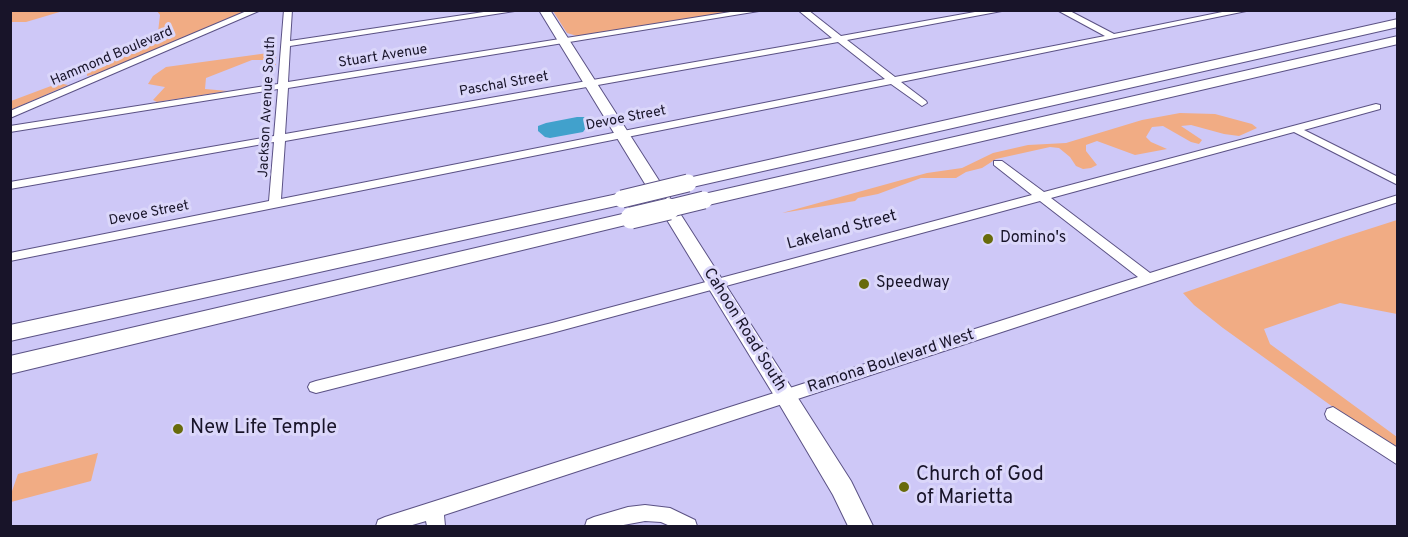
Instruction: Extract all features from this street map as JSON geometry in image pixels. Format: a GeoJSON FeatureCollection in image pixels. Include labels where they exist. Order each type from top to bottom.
{"type":"FeatureCollection","features":[{"type":"Feature","properties":{"kind":"highway"},"geometry":{"type":"LineString","coordinates":[[10,331],[47,325],[622,199],[1398,23]]}},
{"type":"Feature","properties":{"kind":"highway"},"geometry":{"type":"LineString","coordinates":[[10,365],[1398,40]]}},
{"type":"Feature","properties":{"kind":"highway"},"geometry":{"type":"LineString","coordinates":[[1130,102],[1166,99],[1398,48]]}},
{"type":"Feature","properties":{"kind":"main road"},"geometry":{"type":"LineString","coordinates":[[544,10],[591,84]]}},
{"type":"Feature","properties":{"kind":"main road","name":"Cahoon Road South"},"geometry":{"type":"LineString","coordinates":[[591,84],[786,396],[842,488],[861,526]]}},
{"type":"Feature","properties":{"kind":"street","name":"Hammond Boulevard"},"geometry":{"type":"LineString","coordinates":[[10,114],[257,10]]}},
{"type":"Feature","properties":{"kind":"street","name":"Jackson Avenue South"},"geometry":{"type":"LineString","coordinates":[[276,204],[288,10]]}},
{"type":"Feature","properties":{"kind":"street"},"geometry":{"type":"LineString","coordinates":[[285,44],[517,10]]}},
{"type":"Feature","properties":{"kind":"street","name":"Stuart Avenue"},"geometry":{"type":"LineString","coordinates":[[10,129],[760,10]]}},
{"type":"Feature","properties":{"kind":"street"},"geometry":{"type":"LineString","coordinates":[[802,10],[918,100]]}},
{"type":"Feature","properties":{"kind":"street","name":"Paschal Street"},"geometry":{"type":"LineString","coordinates":[[10,186],[1003,10]]}},
{"type":"Feature","properties":{"kind":"street"},"geometry":{"type":"LineString","coordinates":[[1061,10],[1114,37]]}},
{"type":"Feature","properties":{"kind":"street","name":"Devoe Street"},"geometry":{"type":"LineString","coordinates":[[10,257],[1247,10]]}},
{"type":"Feature","properties":{"kind":"street","name":"Lakeland Street"},"geometry":{"type":"LineString","coordinates":[[316,387],[552,328],[1376,107]]}},
{"type":"Feature","properties":{"kind":"street"},"geometry":{"type":"LineString","coordinates":[[1295,129],[1398,182]]}},
{"type":"Feature","properties":{"kind":"street"},"geometry":{"type":"LineString","coordinates":[[998,163],[1149,279]]}},
{"type":"Feature","properties":{"kind":"street","name":"Ramona Boulevard West"},"geometry":{"type":"LineString","coordinates":[[385,526],[435,519],[786,396],[1398,198]]}},
{"type":"Feature","properties":{"kind":"street"},"geometry":{"type":"LineString","coordinates":[[1333,414],[1398,458]]}},
{"type":"Feature","properties":{"kind":"street"},"geometry":{"type":"LineString","coordinates":[[594,526],[628,514],[645,513],[663,514],[688,526]]}},
{"type":"Feature","properties":{"kind":"shaded area"},"geometry":{"type":"Polygon","coordinates":[[[10,11],[63,11],[26,22],[11,22],[10,11]]]}},
{"type":"Feature","properties":{"kind":"shaded area"},"geometry":{"type":"Polygon","coordinates":[[[157,11],[251,11],[109,71],[87,76],[87,73],[101,62],[128,53],[158,32],[160,15],[157,11]]]}},
{"type":"Feature","properties":{"kind":"shaded area"},"geometry":{"type":"Polygon","coordinates":[[[553,11],[741,11],[577,36],[567,33],[553,11]]]}},
{"type":"Feature","properties":{"kind":"shaded area"},"geometry":{"type":"Polygon","coordinates":[[[268,53],[276,57],[276,65],[269,66],[267,60],[252,60],[206,78],[205,89],[228,91],[157,102],[153,100],[165,87],[148,84],[153,76],[166,67],[268,53]]]}},
{"type":"Feature","properties":{"kind":"shaded area"},"geometry":{"type":"Polygon","coordinates":[[[59,83],[68,85],[11,110],[11,101],[59,83]]]}},
{"type":"Feature","properties":{"kind":"shaded area"},"geometry":{"type":"Polygon","coordinates":[[[1180,113],[1215,114],[1252,124],[1257,128],[1239,136],[1191,125],[1181,126],[1202,140],[1199,144],[1163,126],[1152,127],[1146,137],[1151,142],[1167,149],[1135,155],[1097,141],[1086,145],[1086,151],[1097,165],[1083,169],[1076,166],[1070,157],[1059,148],[1050,147],[996,159],[982,168],[966,172],[956,178],[921,178],[878,194],[858,198],[855,201],[782,213],[927,173],[962,168],[993,153],[1028,145],[1066,143],[1142,120],[1180,113]]]}},
{"type":"Feature","properties":{"kind":"shaded area"},"geometry":{"type":"Polygon","coordinates":[[[1397,220],[1397,314],[1340,303],[1264,329],[1270,344],[1397,437],[1397,453],[1223,328],[1183,293],[1397,220]]]}},
{"type":"Feature","properties":{"kind":"shaded area"},"geometry":{"type":"Polygon","coordinates":[[[98,453],[91,481],[11,502],[11,494],[18,474],[98,453]]]}},
{"type":"Feature","properties":{"kind":"water"},"geometry":{"type":"Polygon","coordinates":[[[587,117],[591,121],[583,132],[550,138],[538,131],[538,126],[546,123],[587,117]]]}},
{"type":"Feature","properties":{"kind":"place","name":"Domino's"},"geometry":{"type":"Point","coordinates":[988,239]}},
{"type":"Feature","properties":{"kind":"place","name":"Speedway"},"geometry":{"type":"Point","coordinates":[864,284]}},
{"type":"Feature","properties":{"kind":"place","name":"New Life Temple"},"geometry":{"type":"Point","coordinates":[178,429]}},
{"type":"Feature","properties":{"kind":"place","name":"Church of God of Marietta"},"geometry":{"type":"Point","coordinates":[904,487]}}]}
